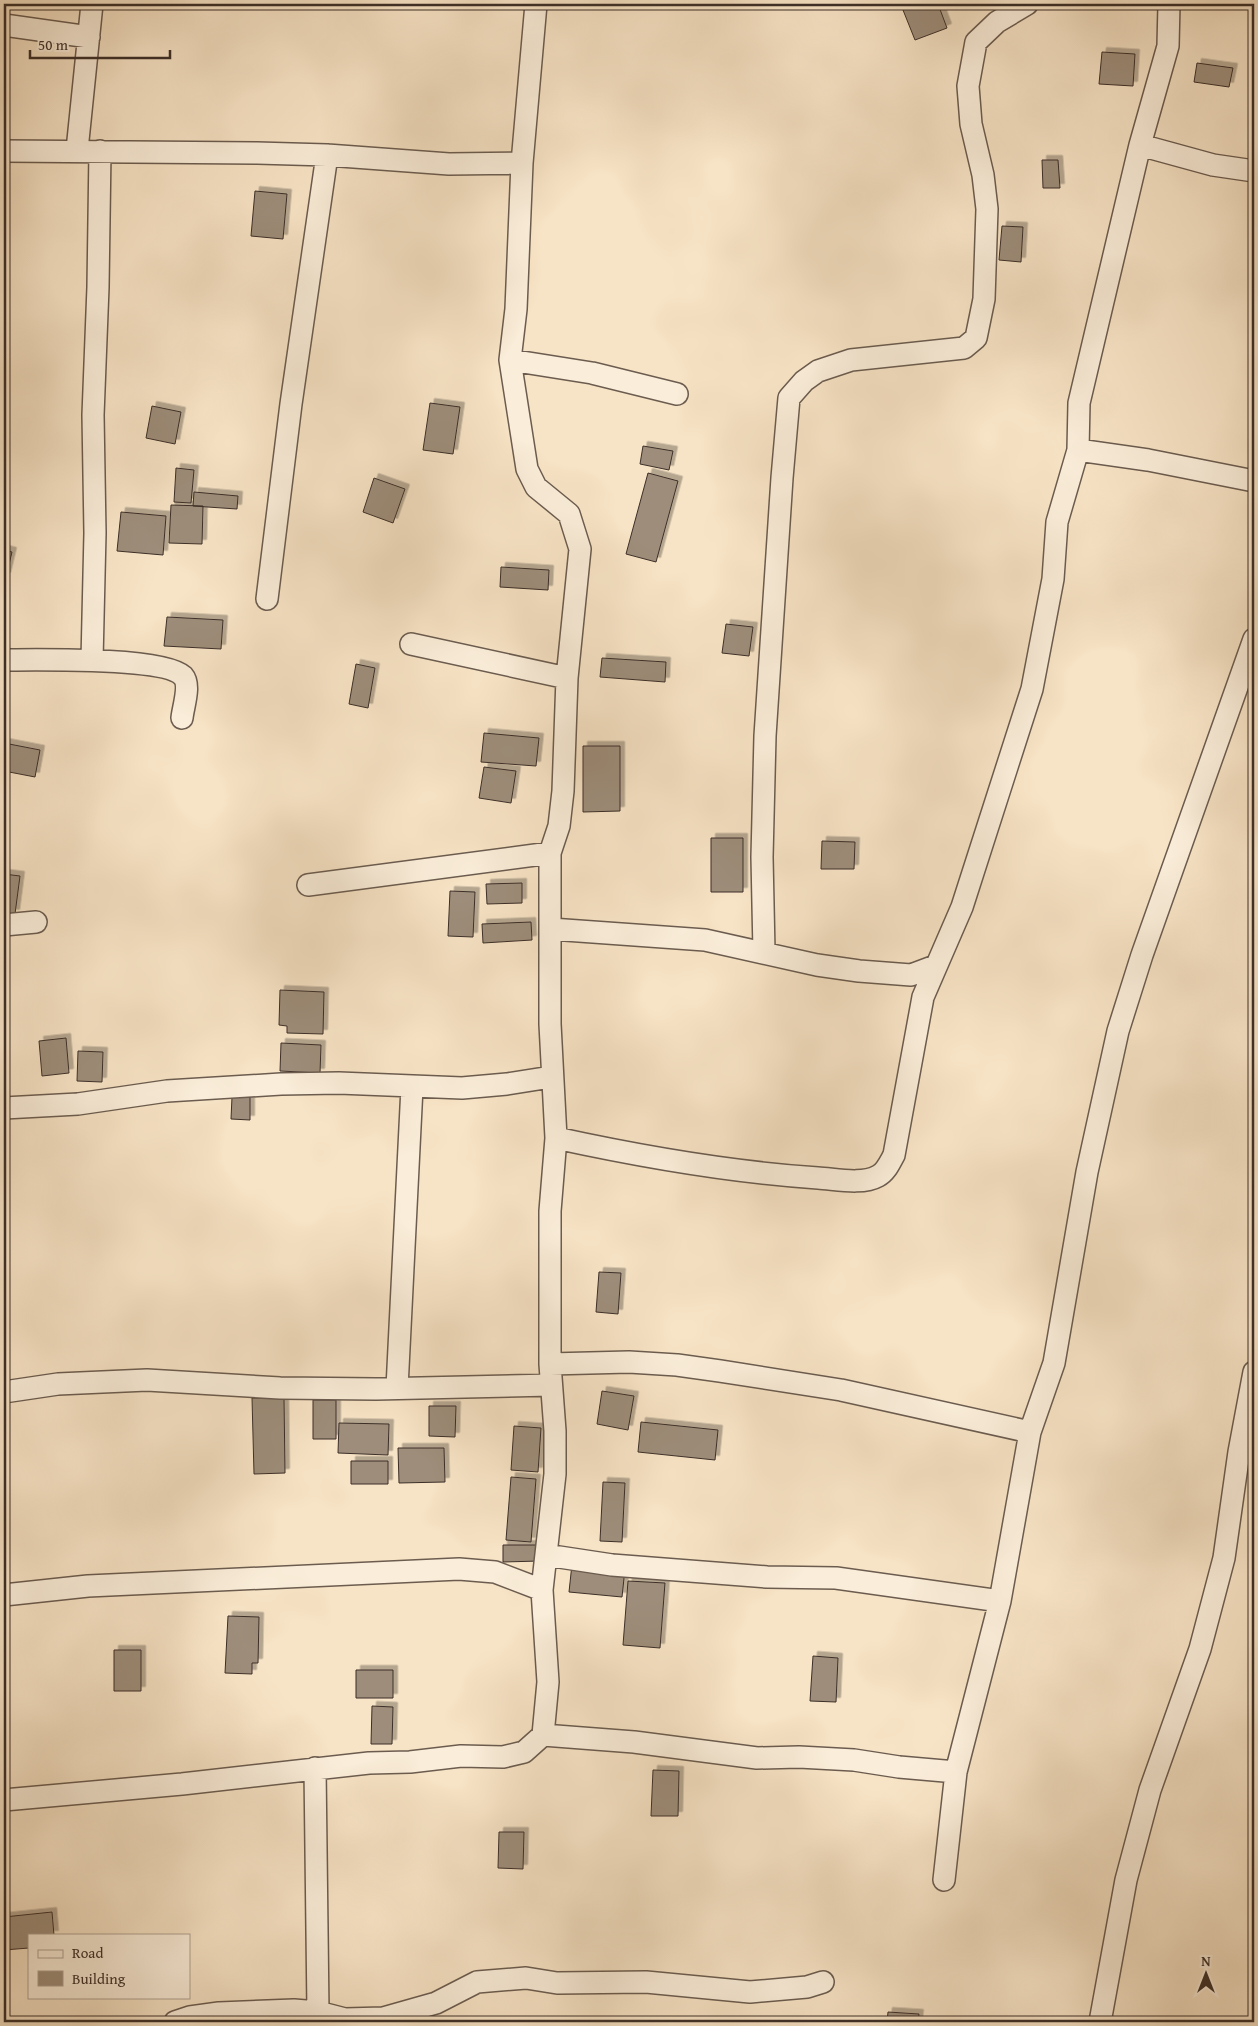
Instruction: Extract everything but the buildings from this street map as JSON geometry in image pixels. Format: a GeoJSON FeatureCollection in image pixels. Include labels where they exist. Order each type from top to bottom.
{"type":"FeatureCollection","features":[{"type":"Feature","properties":{"kind":"street"},"geometry":{"type":"LineString","coordinates":[[77,150],[92,4]]}},
{"type":"Feature","properties":{"kind":"street"},"geometry":{"type":"LineString","coordinates":[[4,1800],[182,1784],[369,1763],[410,1762],[461,1756],[503,1757],[524,1752],[543,1735],[548,1682],[542,1590],[554,1474],[555,1431],[550,1375],[550,1211],[556,1138],[551,1077],[550,853],[559,826],[563,791],[567,678],[580,548],[569,514],[536,487],[527,469],[510,360],[516,309],[522,163],[536,4]]}},
{"type":"Feature","properties":{"kind":"street"},"geometry":{"type":"LineString","coordinates":[[764,952],[762,857],[765,736],[789,398],[804,381],[818,371],[851,360],[964,348],[976,338],[984,299],[987,209],[983,175],[971,124],[968,86],[976,42],[997,22],[1027,4]]}},
{"type":"Feature","properties":{"kind":"street"},"geometry":{"type":"LineString","coordinates":[[556,1138],[645,1157],[751,1173],[837,1180],[866,1179],[879,1176],[888,1167],[894,1155],[923,997],[935,966],[952,934],[962,907],[1032,689],[1053,579],[1056,522],[1078,450],[1079,404],[1140,145],[1168,46],[1169,4]]}},
{"type":"Feature","properties":{"kind":"street"},"geometry":{"type":"LineString","coordinates":[[4,25],[89,37]]}},
{"type":"Feature","properties":{"kind":"street"},"geometry":{"type":"LineString","coordinates":[[1140,145],[1213,165],[1254,171]]}},
{"type":"Feature","properties":{"kind":"street"},"geometry":{"type":"LineString","coordinates":[[4,151],[77,150],[327,155],[450,164],[522,163]]}},
{"type":"Feature","properties":{"kind":"street"},"geometry":{"type":"LineString","coordinates":[[92,660],[95,533],[93,415],[98,288],[100,151]]}},
{"type":"Feature","properties":{"kind":"street"},"geometry":{"type":"LineString","coordinates":[[267,599],[291,404],[327,155]]}},
{"type":"Feature","properties":{"kind":"street"},"geometry":{"type":"LineString","coordinates":[[510,360],[592,373],[677,394]]}},
{"type":"Feature","properties":{"kind":"street"},"geometry":{"type":"LineString","coordinates":[[1078,450],[1148,460],[1254,481]]}},
{"type":"Feature","properties":{"kind":"street"},"geometry":{"type":"LineString","coordinates":[[944,1880],[956,1772],[1000,1601],[1030,1432],[1054,1363],[1087,1172],[1118,1031],[1142,955],[1254,639]]}},
{"type":"Feature","properties":{"kind":"street"},"geometry":{"type":"LineString","coordinates":[[411,644],[567,678]]}},
{"type":"Feature","properties":{"kind":"street"},"geometry":{"type":"LineString","coordinates":[[4,660],[92,660],[160,667],[175,671],[184,677],[187,684],[182,718]]}},
{"type":"Feature","properties":{"kind":"street"},"geometry":{"type":"LineString","coordinates":[[308,885],[550,853]]}},
{"type":"Feature","properties":{"kind":"street"},"geometry":{"type":"LineString","coordinates":[[4,925],[36,922]]}},
{"type":"Feature","properties":{"kind":"street"},"geometry":{"type":"LineString","coordinates":[[551,929],[705,940],[817,965],[859,971],[910,975],[935,966]]}},
{"type":"Feature","properties":{"kind":"street"},"geometry":{"type":"LineString","coordinates":[[4,1108],[78,1104],[168,1091],[281,1084],[338,1083],[462,1088],[507,1084],[551,1077]]}},
{"type":"Feature","properties":{"kind":"street"},"geometry":{"type":"LineString","coordinates":[[397,1388],[412,1087]]}},
{"type":"Feature","properties":{"kind":"street"},"geometry":{"type":"LineString","coordinates":[[4,1392],[58,1384],[147,1380],[280,1388],[397,1388],[550,1375],[629,1362],[677,1365],[842,1390],[1030,1432]]}},
{"type":"Feature","properties":{"kind":"street"},"geometry":{"type":"LineString","coordinates":[[1100,2022],[1126,1880],[1150,1790],[1200,1649],[1224,1558],[1239,1452],[1254,1372]]}},
{"type":"Feature","properties":{"kind":"street"},"geometry":{"type":"LineString","coordinates":[[546,1555],[612,1565],[767,1576],[836,1578],[1000,1601]]}},
{"type":"Feature","properties":{"kind":"street"},"geometry":{"type":"LineString","coordinates":[[4,1595],[88,1586],[459,1569],[495,1572],[542,1590]]}},
{"type":"Feature","properties":{"kind":"street"},"geometry":{"type":"LineString","coordinates":[[543,1735],[634,1742],[757,1758],[799,1756],[854,1760],[899,1767],[956,1772]]}},
{"type":"Feature","properties":{"kind":"street"},"geometry":{"type":"LineString","coordinates":[[315,1768],[318,2012]]}},
{"type":"Feature","properties":{"kind":"street"},"geometry":{"type":"LineString","coordinates":[[175,2022],[190,2017],[219,2013],[294,2010],[318,2012],[345,2019],[437,2013],[477,1982],[526,1978],[557,1983],[646,1982],[750,1992],[807,1987],[824,1982]]}}]}
